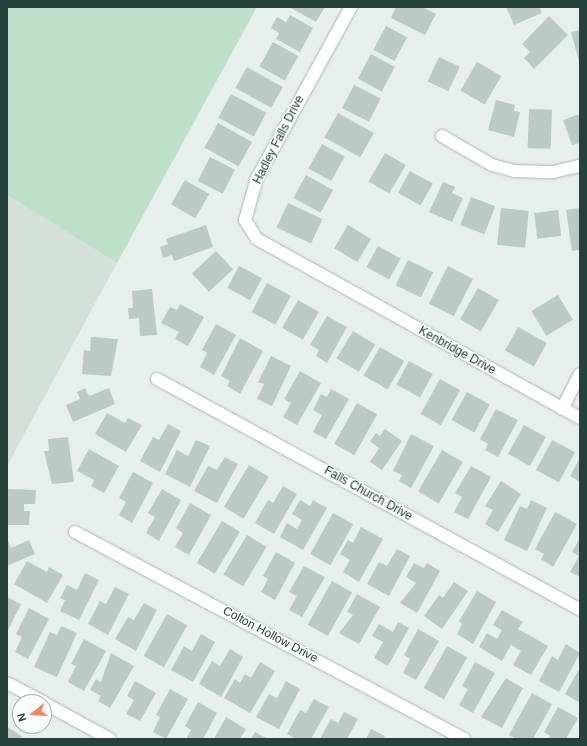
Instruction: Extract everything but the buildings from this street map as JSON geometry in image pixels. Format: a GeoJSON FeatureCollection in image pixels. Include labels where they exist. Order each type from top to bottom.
{"type":"FeatureCollection","features":[{"type":"Feature","properties":{"kind":"street","name":"Hadley Falls Drive"},"geometry":{"type":"LineString","coordinates":[[334,283],[257,239],[245,220],[257,178],[351,7]]}},
{"type":"Feature","properties":{"kind":"street"},"geometry":{"type":"LineString","coordinates":[[442,136],[470,154],[514,171],[553,172],[580,166]]}},
{"type":"Feature","properties":{"kind":"street","name":"Kenbridge Drive"},"geometry":{"type":"LineString","coordinates":[[334,283],[580,418]]}},
{"type":"Feature","properties":{"kind":"street"},"geometry":{"type":"LineString","coordinates":[[562,409],[580,374]]}},
{"type":"Feature","properties":{"kind":"street","name":"Falls Church Drive"},"geometry":{"type":"LineString","coordinates":[[157,379],[580,610]]}},
{"type":"Feature","properties":{"kind":"street","name":"Colton Hollow Drive"},"geometry":{"type":"LineString","coordinates":[[75,532],[464,739]]}},
{"type":"Feature","properties":{"kind":"street"},"geometry":{"type":"LineString","coordinates":[[7,683],[28,694]]}},
{"type":"Feature","properties":{"kind":"street"},"geometry":{"type":"LineString","coordinates":[[52,707],[110,739]]}},
{"type":"Feature","properties":{"kind":"shaded area"},"geometry":{"type":"Polygon","coordinates":[[[7,195],[117,263],[7,466],[7,195]]]}},
{"type":"Feature","properties":{"kind":"green space"},"geometry":{"type":"Polygon","coordinates":[[[7,7],[257,7],[117,263],[7,195],[7,7]]]}}]}
